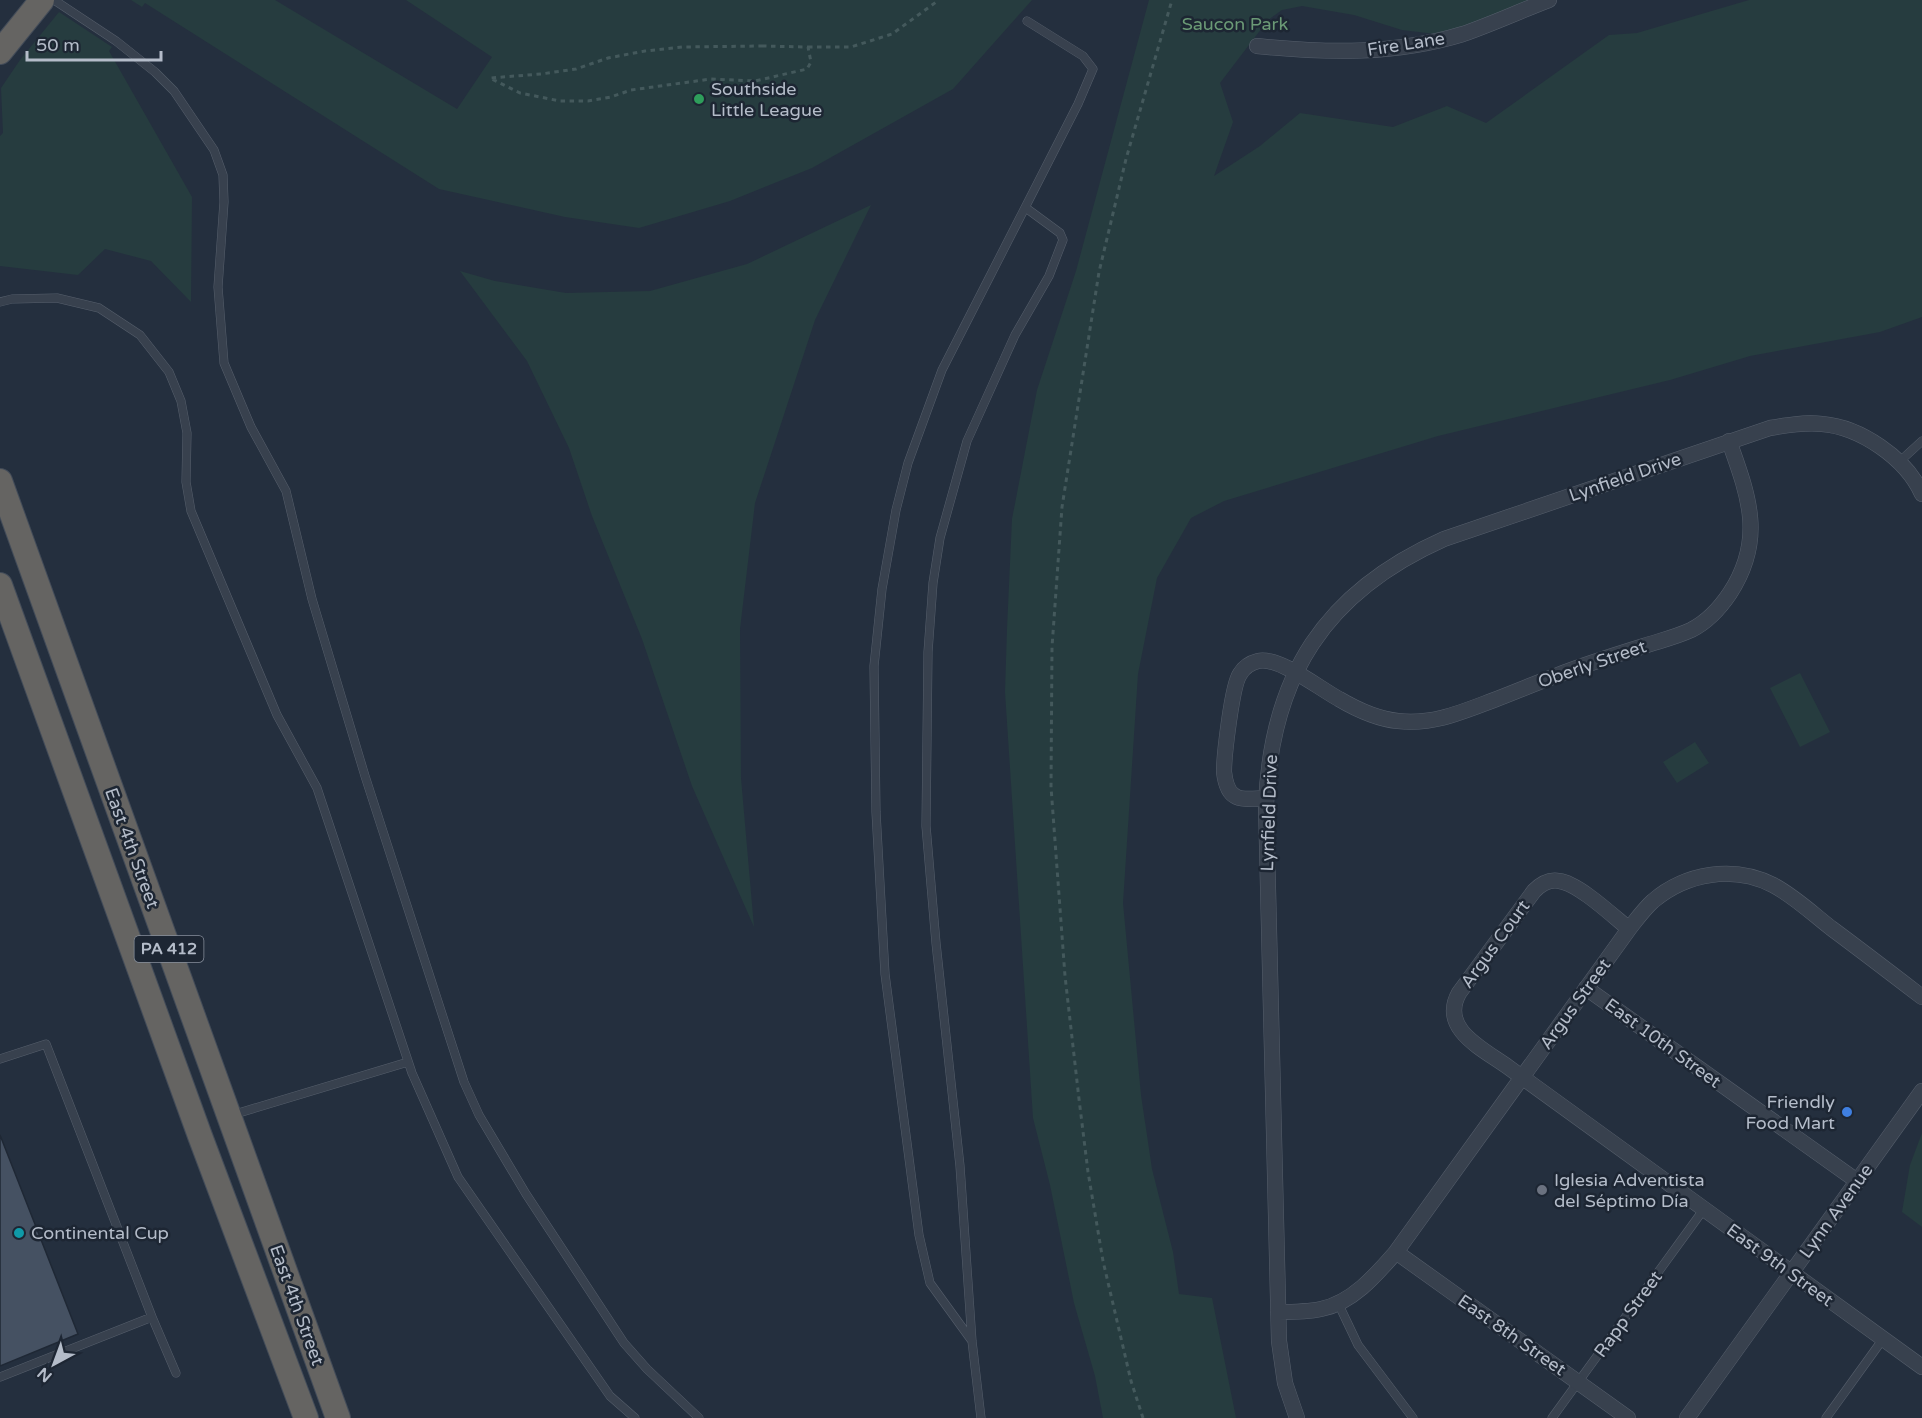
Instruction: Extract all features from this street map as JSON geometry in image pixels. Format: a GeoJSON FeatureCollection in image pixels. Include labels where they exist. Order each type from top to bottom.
{"type":"FeatureCollection","features":[{"type":"Feature","properties":{"kind":"highway"},"geometry":{"type":"LineString","coordinates":[[0,52],[42,0]]}},
{"type":"Feature","properties":{"kind":"highway","name":"East 4th Street"},"geometry":{"type":"LineString","coordinates":[[0,481],[338,1418]]}},
{"type":"Feature","properties":{"kind":"highway","name":"East 4th Street"},"geometry":{"type":"LineString","coordinates":[[0,585],[192,1114],[306,1418]]}},
{"type":"Feature","properties":{"kind":"street","name":"Fire Lane"},"geometry":{"type":"LineString","coordinates":[[1257,46],[1345,52],[1428,42],[1462,34],[1549,0]]}},
{"type":"Feature","properties":{"kind":"street","name":"Lynfield Drive"},"geometry":{"type":"LineString","coordinates":[[1297,1418],[1283,1372],[1278,1318],[1266,798],[1269,763],[1280,709],[1313,641],[1343,606],[1376,578],[1414,554],[1444,539],[1729,441],[1783,425],[1823,424],[1874,442],[1899,462],[1915,480],[1922,494]]}},
{"type":"Feature","properties":{"kind":"street","name":"Oberly Street"},"geometry":{"type":"LineString","coordinates":[[1266,798],[1234,796],[1226,784],[1224,770],[1233,689],[1239,674],[1249,664],[1263,660],[1274,662],[1367,713],[1395,721],[1423,722],[1454,716],[1584,665],[1690,630],[1709,618],[1724,602],[1738,580],[1747,558],[1751,534],[1749,505],[1729,441]]}},
{"type":"Feature","properties":{"kind":"street","name":"Argus Street"},"geometry":{"type":"LineString","coordinates":[[1278,1318],[1338,1303],[1365,1284],[1396,1252],[1629,929],[1654,901],[1684,883],[1715,874],[1747,877],[1772,885],[1922,997]]}},
{"type":"Feature","properties":{"kind":"street","name":"Argus Court"},"geometry":{"type":"LineString","coordinates":[[1522,1077],[1458,1028],[1453,1006],[1463,987],[1534,891],[1544,883],[1556,880],[1569,884],[1629,929]]}},
{"type":"Feature","properties":{"kind":"street","name":"East 10th Street"},"geometry":{"type":"LineString","coordinates":[[1586,988],[1857,1181]]}},
{"type":"Feature","properties":{"kind":"street","name":"East 9th Street"},"geometry":{"type":"LineString","coordinates":[[1522,1077],[1922,1367]]}},
{"type":"Feature","properties":{"kind":"street","name":"Lynn Avenue"},"geometry":{"type":"LineString","coordinates":[[1687,1418],[1922,1091]]}},
{"type":"Feature","properties":{"kind":"street","name":"East 8th Street"},"geometry":{"type":"LineString","coordinates":[[1396,1252],[1628,1418]]}},
{"type":"Feature","properties":{"kind":"lane"},"geometry":{"type":"LineString","coordinates":[[54,0],[116,41],[155,72],[174,91],[214,150],[223,175],[224,202],[218,287],[224,363],[251,427],[286,491],[312,599],[365,776],[464,1082],[478,1115],[624,1343],[647,1369],[699,1418]]}},
{"type":"Feature","properties":{"kind":"lane"},"geometry":{"type":"LineString","coordinates":[[972,1341],[930,1283],[918,1223],[885,974],[876,812],[874,666],[882,589],[896,510],[908,463],[942,370],[1026,208],[1093,69],[1083,56],[1027,21]]}},
{"type":"Feature","properties":{"kind":"lane"},"geometry":{"type":"LineString","coordinates":[[981,1418],[972,1341],[960,1166],[926,826],[928,652],[933,583],[940,538],[967,441],[1015,335],[1049,276],[1063,240],[1060,233],[1026,208]]}},
{"type":"Feature","properties":{"kind":"lane"},"geometry":{"type":"LineString","coordinates":[[0,302],[12,299],[57,298],[99,308],[140,335],[169,372],[181,401],[187,433],[186,482],[191,511],[277,716],[317,788],[408,1062],[458,1177],[610,1396],[635,1418]]}},
{"type":"Feature","properties":{"kind":"lane"},"geometry":{"type":"LineString","coordinates":[[1899,462],[1922,441]]}},
{"type":"Feature","properties":{"kind":"lane"},"geometry":{"type":"LineString","coordinates":[[0,1059],[46,1044],[176,1373]]}},
{"type":"Feature","properties":{"kind":"lane"},"geometry":{"type":"LineString","coordinates":[[229,1116],[408,1062]]}},
{"type":"Feature","properties":{"kind":"lane","name":"Rapp Street"},"geometry":{"type":"LineString","coordinates":[[1552,1418],[1704,1209]]}},
{"type":"Feature","properties":{"kind":"lane"},"geometry":{"type":"LineString","coordinates":[[1338,1303],[1359,1345],[1413,1418]]}},
{"type":"Feature","properties":{"kind":"lane"},"geometry":{"type":"LineString","coordinates":[[0,1377],[152,1317]]}},
{"type":"Feature","properties":{"kind":"lane"},"geometry":{"type":"LineString","coordinates":[[1826,1418],[1883,1339]]}},
{"type":"Feature","properties":{"kind":"path"},"geometry":{"type":"LineString","coordinates":[[808,47],[811,62],[807,69],[754,81],[711,79],[631,90],[611,97],[588,101],[560,102],[544,99],[520,93],[490,78],[576,69],[608,58],[682,47],[808,47],[851,47],[892,34],[939,0]]}},
{"type":"Feature","properties":{"kind":"path"},"geometry":{"type":"LineString","coordinates":[[1143,1418],[1131,1381],[1103,1261],[1079,1099],[1065,976],[1051,787],[1052,647],[1062,507],[1099,272],[1125,159],[1172,0]]}},
{"type":"Feature","properties":{"kind":"green space","name":"Southside Little League"},"geometry":{"type":"Polygon","coordinates":[[[131,0],[275,0],[457,109],[492,57],[406,0],[1032,0],[953,89],[812,168],[730,201],[639,228],[565,217],[439,189],[145,3],[142,7],[131,0]]]}},
{"type":"Feature","properties":{"kind":"green space","name":"Saucon Park"},"geometry":{"type":"Polygon","coordinates":[[[1149,0],[1538,0],[1476,25],[1435,34],[1402,30],[1354,15],[1302,6],[1282,10],[1268,20],[1220,83],[1233,122],[1214,176],[1260,146],[1300,113],[1393,127],[1447,106],[1486,123],[1609,35],[1637,33],[1749,0],[1922,0],[1922,317],[1880,332],[1750,356],[1670,380],[1438,436],[1224,501],[1191,518],[1157,578],[1138,674],[1123,903],[1141,1095],[1152,1169],[1173,1252],[1179,1294],[1212,1298],[1236,1418],[1103,1418],[1095,1376],[1074,1303],[1050,1185],[1033,1118],[1005,692],[1012,519],[1037,390],[1076,271],[1149,0]]]}},
{"type":"Feature","properties":{"kind":"green space"},"geometry":{"type":"Polygon","coordinates":[[[59,12],[112,47],[109,51],[192,197],[191,302],[151,261],[105,249],[78,275],[0,266],[0,136],[3,133],[1,88],[20,60],[59,12]]]}},
{"type":"Feature","properties":{"kind":"green space"},"geometry":{"type":"Polygon","coordinates":[[[871,205],[815,320],[755,503],[740,629],[741,778],[754,927],[692,786],[642,639],[592,516],[569,448],[527,361],[460,271],[495,281],[566,293],[650,291],[747,264],[871,205]]]}},
{"type":"Feature","properties":{"kind":"green space"},"geometry":{"type":"Polygon","coordinates":[[[1800,673],[1830,732],[1800,747],[1770,688],[1800,673]]]}},
{"type":"Feature","properties":{"kind":"green space"},"geometry":{"type":"Polygon","coordinates":[[[1695,742],[1709,763],[1677,783],[1663,762],[1695,742]]]}},
{"type":"Feature","properties":{"kind":"green space"},"geometry":{"type":"Polygon","coordinates":[[[1922,1133],[1922,1227],[1902,1212],[1910,1165],[1922,1133]]]}},
{"type":"Feature","properties":{"kind":"building","name":"Continental Cup"},"geometry":{"type":"Polygon","coordinates":[[[0,1135],[78,1334],[0,1366],[0,1135]]]}},
{"type":"Feature","properties":{"kind":"place","name":"Southside Little League"},"geometry":{"type":"Point","coordinates":[699,99]}},
{"type":"Feature","properties":{"kind":"place","name":"Friendly Food Mart"},"geometry":{"type":"Point","coordinates":[1847,1112]}},
{"type":"Feature","properties":{"kind":"place","name":"Iglesia Adventista del Séptimo Día"},"geometry":{"type":"Point","coordinates":[1542,1190]}},
{"type":"Feature","properties":{"kind":"place","name":"Continental Cup"},"geometry":{"type":"Point","coordinates":[19,1233]}}]}
